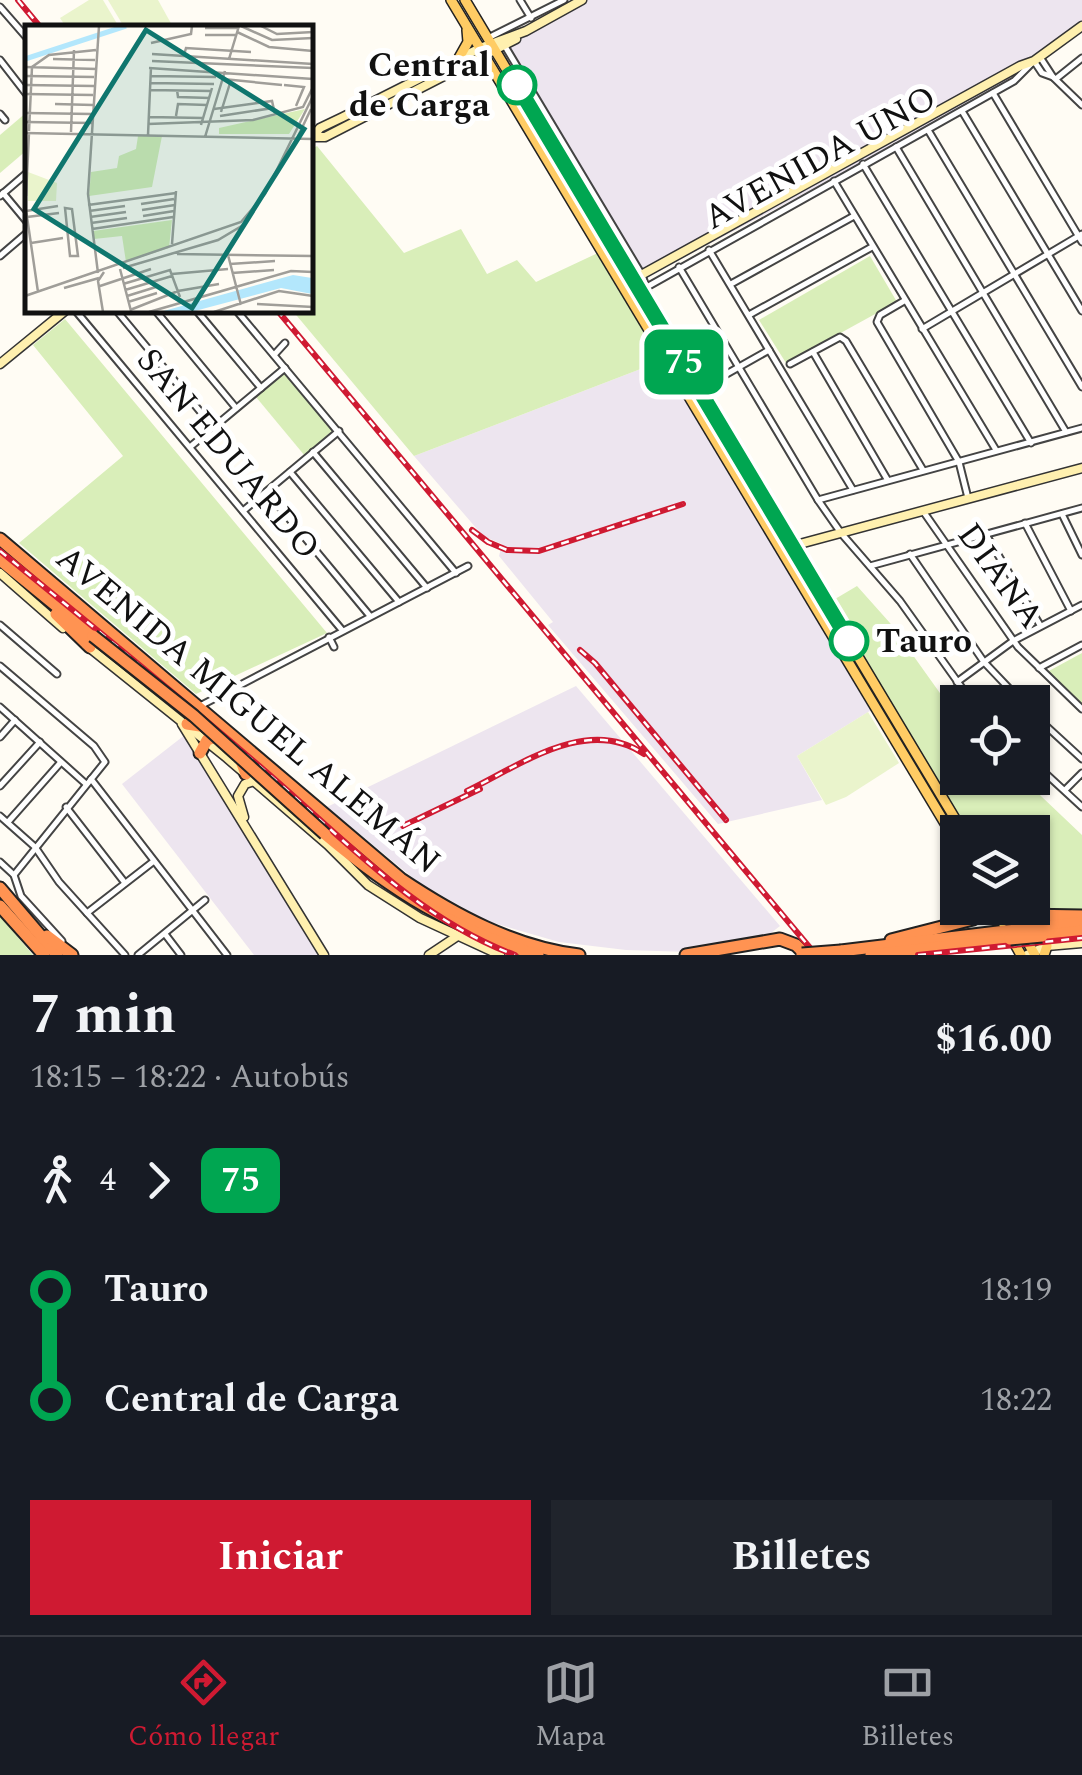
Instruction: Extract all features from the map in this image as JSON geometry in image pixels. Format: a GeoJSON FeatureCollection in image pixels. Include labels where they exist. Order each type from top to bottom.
{"type":"FeatureCollection","features":[{"type":"Feature","properties":{"kind":"highway","name":"AVENIDA MIGUEL ALEMÁN"},"geometry":{"type":"LineString","coordinates":[[0,539],[378,862],[442,905],[504,935],[578,955]]}},
{"type":"Feature","properties":{"kind":"highway","name":"AVENIDA MIGUEL ALEMÁN"},"geometry":{"type":"LineString","coordinates":[[3,554],[92,642],[208,728],[327,840],[429,911],[479,935],[538,955]]}},
{"type":"Feature","properties":{"kind":"highway"},"geometry":{"type":"LineString","coordinates":[[3,554],[56,586]]}},
{"type":"Feature","properties":{"kind":"highway"},"geometry":{"type":"LineString","coordinates":[[183,720],[198,727],[204,724],[205,714],[200,706]]}},
{"type":"Feature","properties":{"kind":"highway"},"geometry":{"type":"LineString","coordinates":[[200,753],[207,740],[222,735],[315,808]]}},
{"type":"Feature","properties":{"kind":"highway"},"geometry":{"type":"LineString","coordinates":[[250,778],[241,761],[251,757]]}},
{"type":"Feature","properties":{"kind":"highway"},"geometry":{"type":"LineString","coordinates":[[0,888],[57,955]]}},
{"type":"Feature","properties":{"kind":"highway"},"geometry":{"type":"LineString","coordinates":[[0,906],[44,955]]}},
{"type":"Feature","properties":{"kind":"highway"},"geometry":{"type":"LineString","coordinates":[[1050,917],[1082,919]]}},
{"type":"Feature","properties":{"kind":"highway"},"geometry":{"type":"LineString","coordinates":[[1036,948],[1082,919]]}},
{"type":"Feature","properties":{"kind":"highway"},"geometry":{"type":"LineString","coordinates":[[883,945],[902,935],[946,925]]}},
{"type":"Feature","properties":{"kind":"highway"},"geometry":{"type":"LineString","coordinates":[[36,928],[72,955]]}},
{"type":"Feature","properties":{"kind":"highway"},"geometry":{"type":"LineString","coordinates":[[791,955],[1010,938],[1036,948],[1082,931]]}},
{"type":"Feature","properties":{"kind":"highway"},"geometry":{"type":"LineString","coordinates":[[872,955],[1010,938]]}},
{"type":"Feature","properties":{"kind":"highway"},"geometry":{"type":"LineString","coordinates":[[686,955],[780,939],[796,944],[804,954]]}},
{"type":"Feature","properties":{"kind":"main road"},"geometry":{"type":"LineString","coordinates":[[450,0],[941,815]]}},
{"type":"Feature","properties":{"kind":"main road"},"geometry":{"type":"LineString","coordinates":[[465,0],[520,82],[627,267],[638,275],[654,314],[953,815]]}},
{"type":"Feature","properties":{"kind":"main road"},"geometry":{"type":"LineString","coordinates":[[458,58],[468,42],[467,27]]}},
{"type":"Feature","properties":{"kind":"main road"},"geometry":{"type":"LineString","coordinates":[[1003,925],[1010,938],[1011,955]]}},
{"type":"Feature","properties":{"kind":"main road"},"geometry":{"type":"LineString","coordinates":[[1020,925],[1036,948]]}},
{"type":"Feature","properties":{"kind":"main road"},"geometry":{"type":"LineString","coordinates":[[1010,938],[1036,948]]}},
{"type":"Feature","properties":{"kind":"street"},"geometry":{"type":"LineString","coordinates":[[520,0],[531,18]]}},
{"type":"Feature","properties":{"kind":"street"},"geometry":{"type":"LineString","coordinates":[[496,44],[554,6],[582,0]]}},
{"type":"Feature","properties":{"kind":"street"},"geometry":{"type":"LineString","coordinates":[[312,138],[325,137],[526,30],[567,3]]}},
{"type":"Feature","properties":{"kind":"street"},"geometry":{"type":"LineString","coordinates":[[0,7],[25,36]]}},
{"type":"Feature","properties":{"kind":"street","name":"AVENIDA UNO"},"geometry":{"type":"LineString","coordinates":[[630,297],[679,267],[695,252],[710,250],[1024,74],[1036,60],[1082,26]]}},
{"type":"Feature","properties":{"kind":"street"},"geometry":{"type":"LineString","coordinates":[[312,138],[320,128],[458,58],[482,52]]}},
{"type":"Feature","properties":{"kind":"street"},"geometry":{"type":"LineString","coordinates":[[1055,78],[1082,58]]}},
{"type":"Feature","properties":{"kind":"street"},"geometry":{"type":"LineString","coordinates":[[0,60],[25,92]]}},
{"type":"Feature","properties":{"kind":"street"},"geometry":{"type":"LineString","coordinates":[[1036,60],[1080,101]]}},
{"type":"Feature","properties":{"kind":"street","name":"AVENIDA UNO"},"geometry":{"type":"LineString","coordinates":[[623,285],[695,252],[805,185],[1036,60]]}},
{"type":"Feature","properties":{"kind":"street"},"geometry":{"type":"LineString","coordinates":[[520,82],[638,275]]}},
{"type":"Feature","properties":{"kind":"street"},"geometry":{"type":"LineString","coordinates":[[922,329],[1081,237],[992,93]]}},
{"type":"Feature","properties":{"kind":"street"},"geometry":{"type":"LineString","coordinates":[[962,111],[1082,312]]}},
{"type":"Feature","properties":{"kind":"street"},"geometry":{"type":"LineString","coordinates":[[928,118],[928,130],[1082,387]]}},
{"type":"Feature","properties":{"kind":"street"},"geometry":{"type":"LineString","coordinates":[[915,126],[928,130]]}},
{"type":"Feature","properties":{"kind":"street"},"geometry":{"type":"LineString","coordinates":[[896,147],[1066,432]]}},
{"type":"Feature","properties":{"kind":"street"},"geometry":{"type":"LineString","coordinates":[[863,164],[1031,443]]}},
{"type":"Feature","properties":{"kind":"street"},"geometry":{"type":"LineString","coordinates":[[25,174],[1,194],[25,220]]}},
{"type":"Feature","properties":{"kind":"street"},"geometry":{"type":"LineString","coordinates":[[834,181],[996,450]]}},
{"type":"Feature","properties":{"kind":"street"},"geometry":{"type":"LineString","coordinates":[[805,185],[810,194]]}},
{"type":"Feature","properties":{"kind":"street"},"geometry":{"type":"LineString","coordinates":[[730,284],[854,216]]}},
{"type":"Feature","properties":{"kind":"street"},"geometry":{"type":"LineString","coordinates":[[0,256],[25,234]]}},
{"type":"Feature","properties":{"kind":"street"},"geometry":{"type":"LineString","coordinates":[[0,243],[6,250]]}},
{"type":"Feature","properties":{"kind":"street"},"geometry":{"type":"LineString","coordinates":[[748,315],[872,247]]}},
{"type":"Feature","properties":{"kind":"street"},"geometry":{"type":"LineString","coordinates":[[710,250],[852,490]]}},
{"type":"Feature","properties":{"kind":"street"},"geometry":{"type":"LineString","coordinates":[[679,267],[818,500],[840,532],[900,601],[958,685]]}},
{"type":"Feature","properties":{"kind":"street"},"geometry":{"type":"LineString","coordinates":[[904,300],[878,318],[959,462],[968,498]]}},
{"type":"Feature","properties":{"kind":"street"},"geometry":{"type":"LineString","coordinates":[[0,364],[64,312]]}},
{"type":"Feature","properties":{"kind":"street","name":"SAN EDUARDO"},"geometry":{"type":"LineString","coordinates":[[77,312],[342,630]]}},
{"type":"Feature","properties":{"kind":"street"},"geometry":{"type":"LineString","coordinates":[[118,312],[213,427]]}},
{"type":"Feature","properties":{"kind":"street"},"geometry":{"type":"LineString","coordinates":[[157,312],[236,408]]}},
{"type":"Feature","properties":{"kind":"street"},"geometry":{"type":"LineString","coordinates":[[198,312],[261,388]]}},
{"type":"Feature","properties":{"kind":"street"},"geometry":{"type":"LineString","coordinates":[[238,312],[456,573]]}},
{"type":"Feature","properties":{"kind":"street"},"geometry":{"type":"LineString","coordinates":[[790,364],[840,338],[846,341],[923,470]]}},
{"type":"Feature","properties":{"kind":"street"},"geometry":{"type":"LineString","coordinates":[[274,355],[286,343]]}},
{"type":"Feature","properties":{"kind":"street"},"geometry":{"type":"LineString","coordinates":[[700,389],[768,350]]}},
{"type":"Feature","properties":{"kind":"street"},"geometry":{"type":"LineString","coordinates":[[813,352],[887,480]]}},
{"type":"Feature","properties":{"kind":"street"},"geometry":{"type":"LineString","coordinates":[[190,447],[285,368]]}},
{"type":"Feature","properties":{"kind":"street"},"geometry":{"type":"LineString","coordinates":[[818,500],[1082,428]]}},
{"type":"Feature","properties":{"kind":"street"},"geometry":{"type":"LineString","coordinates":[[243,511],[339,431]]}},
{"type":"Feature","properties":{"kind":"street"},"geometry":{"type":"LineString","coordinates":[[314,452],[427,588]]}},
{"type":"Feature","properties":{"kind":"street"},"geometry":{"type":"LineString","coordinates":[[780,549],[1081,471]]}},
{"type":"Feature","properties":{"kind":"street"},"geometry":{"type":"LineString","coordinates":[[290,472],[399,602]]}},
{"type":"Feature","properties":{"kind":"street"},"geometry":{"type":"LineString","coordinates":[[266,492],[370,616]]}},
{"type":"Feature","properties":{"kind":"street"},"geometry":{"type":"LineString","coordinates":[[870,566],[1082,508]]}},
{"type":"Feature","properties":{"kind":"street","name":"DIANA"},"geometry":{"type":"LineString","coordinates":[[922,511],[1013,641],[1082,710]]}},
{"type":"Feature","properties":{"kind":"street"},"geometry":{"type":"LineString","coordinates":[[1062,514],[1082,555]]}},
{"type":"Feature","properties":{"kind":"street"},"geometry":{"type":"LineString","coordinates":[[1025,524],[1071,612]]}},
{"type":"Feature","properties":{"kind":"street"},"geometry":{"type":"LineString","coordinates":[[985,534],[1040,626]]}},
{"type":"Feature","properties":{"kind":"street"},"geometry":{"type":"LineString","coordinates":[[910,554],[984,662],[1006,685]]}},
{"type":"Feature","properties":{"kind":"street"},"geometry":{"type":"LineString","coordinates":[[200,706],[468,566]]}},
{"type":"Feature","properties":{"kind":"street","name":"AVENIDA MIGUEL ALEMÁN"},"geometry":{"type":"LineString","coordinates":[[0,573],[92,642],[327,840]]}},
{"type":"Feature","properties":{"kind":"street"},"geometry":{"type":"LineString","coordinates":[[956,682],[1013,641],[1082,605]]}},
{"type":"Feature","properties":{"kind":"street"},"geometry":{"type":"LineString","coordinates":[[0,625],[57,674]]}},
{"type":"Feature","properties":{"kind":"street"},"geometry":{"type":"LineString","coordinates":[[328,638],[334,646]]}},
{"type":"Feature","properties":{"kind":"street"},"geometry":{"type":"LineString","coordinates":[[1039,668],[1082,645]]}},
{"type":"Feature","properties":{"kind":"street"},"geometry":{"type":"LineString","coordinates":[[1,668],[94,746],[104,764],[14,875]]}},
{"type":"Feature","properties":{"kind":"street"},"geometry":{"type":"LineString","coordinates":[[0,707],[88,781],[226,955]]}},
{"type":"Feature","properties":{"kind":"street"},"geometry":{"type":"LineString","coordinates":[[0,737],[15,720]]}},
{"type":"Feature","properties":{"kind":"street"},"geometry":{"type":"LineString","coordinates":[[183,720],[325,955]]}},
{"type":"Feature","properties":{"kind":"street"},"geometry":{"type":"LineString","coordinates":[[1050,729],[1082,759]]}},
{"type":"Feature","properties":{"kind":"street"},"geometry":{"type":"LineString","coordinates":[[0,786],[40,742]]}},
{"type":"Feature","properties":{"kind":"street"},"geometry":{"type":"LineString","coordinates":[[8,822],[62,762]]}},
{"type":"Feature","properties":{"kind":"street"},"geometry":{"type":"LineString","coordinates":[[1065,790],[1082,773]]}},
{"type":"Feature","properties":{"kind":"street"},"geometry":{"type":"LineString","coordinates":[[1050,777],[1082,807]]}},
{"type":"Feature","properties":{"kind":"street"},"geometry":{"type":"LineString","coordinates":[[250,778],[241,788],[240,807],[325,955]]}},
{"type":"Feature","properties":{"kind":"street"},"geometry":{"type":"LineString","coordinates":[[66,807],[126,883]]}},
{"type":"Feature","properties":{"kind":"street"},"geometry":{"type":"LineString","coordinates":[[0,816],[35,847],[59,882],[125,955]]}},
{"type":"Feature","properties":{"kind":"street"},"geometry":{"type":"LineString","coordinates":[[327,840],[368,885],[456,937],[500,955]]}},
{"type":"Feature","properties":{"kind":"street"},"geometry":{"type":"LineString","coordinates":[[87,913],[154,861]]}},
{"type":"Feature","properties":{"kind":"street"},"geometry":{"type":"LineString","coordinates":[[0,862],[14,875],[21,896],[72,955]]}},
{"type":"Feature","properties":{"kind":"street"},"geometry":{"type":"LineString","coordinates":[[138,955],[205,900]]}},
{"type":"Feature","properties":{"kind":"street"},"geometry":{"type":"LineString","coordinates":[[1025,925],[1036,948],[1082,942]]}},
{"type":"Feature","properties":{"kind":"street"},"geometry":{"type":"LineString","coordinates":[[165,934],[181,955]]}},
{"type":"Feature","properties":{"kind":"street"},"geometry":{"type":"LineString","coordinates":[[429,955],[456,937]]}},
{"type":"Feature","properties":{"kind":"shaded area","name":"Central de Carga"},"geometry":{"type":"Polygon","coordinates":[[[575,0],[1082,0],[1082,26],[1000,90],[630,286],[488,46],[575,0]]]}},
{"type":"Feature","properties":{"kind":"shaded area"},"geometry":{"type":"Polygon","coordinates":[[[664,360],[873,709],[797,756],[822,800],[718,824],[548,625],[553,622],[499,556],[502,544],[483,536],[414,456],[664,360]]]}},
{"type":"Feature","properties":{"kind":"shaded area"},"geometry":{"type":"Polygon","coordinates":[[[576,686],[780,926],[767,936],[689,952],[559,942],[487,921],[419,883],[327,807],[576,686]]]}},
{"type":"Feature","properties":{"kind":"shaded area"},"geometry":{"type":"Polygon","coordinates":[[[186,734],[319,955],[254,955],[122,784],[186,734]]]}},
{"type":"Feature","properties":{"kind":"green space"},"geometry":{"type":"Polygon","coordinates":[[[89,0],[103,0],[118,25],[65,25],[60,18],[89,0]]]}},
{"type":"Feature","properties":{"kind":"green space"},"geometry":{"type":"Polygon","coordinates":[[[108,0],[158,0],[172,25],[123,25],[108,0]]]}},
{"type":"Feature","properties":{"kind":"green space"},"geometry":{"type":"Polygon","coordinates":[[[25,114],[25,152],[0,173],[0,135],[25,114]]]}},
{"type":"Feature","properties":{"kind":"green space"},"geometry":{"type":"Polygon","coordinates":[[[317,146],[404,253],[461,229],[487,274],[517,260],[536,282],[600,252],[664,360],[414,456],[294,312],[312,312],[312,149],[317,146]]]}},
{"type":"Feature","properties":{"kind":"green space"},"geometry":{"type":"Polygon","coordinates":[[[870,256],[897,302],[786,363],[759,320],[870,256]]]}},
{"type":"Feature","properties":{"kind":"green space"},"geometry":{"type":"Polygon","coordinates":[[[65,319],[327,633],[196,694],[19,543],[123,456],[33,345],[65,319]]]}},
{"type":"Feature","properties":{"kind":"green space"},"geometry":{"type":"Polygon","coordinates":[[[285,373],[334,429],[305,456],[256,397],[285,373]]]}},
{"type":"Feature","properties":{"kind":"green space"},"geometry":{"type":"Polygon","coordinates":[[[857,586],[890,623],[940,693],[940,784],[830,602],[857,586]]]}},
{"type":"Feature","properties":{"kind":"green space"},"geometry":{"type":"Polygon","coordinates":[[[1082,653],[1082,705],[1047,672],[1082,653]]]}},
{"type":"Feature","properties":{"kind":"green space"},"geometry":{"type":"Polygon","coordinates":[[[868,712],[899,763],[846,797],[826,805],[797,756],[868,712]]]}},
{"type":"Feature","properties":{"kind":"green space"},"geometry":{"type":"Polygon","coordinates":[[[947,795],[1040,795],[1082,835],[1082,912],[1050,910],[1050,815],[959,815],[947,795]]]}},
{"type":"Feature","properties":{"kind":"green space"},"geometry":{"type":"Polygon","coordinates":[[[0,916],[32,954],[33,955],[0,955],[0,916]]]}},
{"type":"Feature","properties":{"kind":"railway"},"geometry":{"type":"LineString","coordinates":[[18,0],[39,25]]}},
{"type":"Feature","properties":{"kind":"railway"},"geometry":{"type":"LineString","coordinates":[[279,312],[816,955]]}},
{"type":"Feature","properties":{"kind":"railway"},"geometry":{"type":"LineString","coordinates":[[472,530],[507,550],[539,551],[683,504]]}},
{"type":"Feature","properties":{"kind":"railway"},"geometry":{"type":"LineString","coordinates":[[0,551],[199,714],[382,874],[445,920],[515,955]]}},
{"type":"Feature","properties":{"kind":"railway"},"geometry":{"type":"LineString","coordinates":[[580,650],[726,820]]}},
{"type":"Feature","properties":{"kind":"railway"},"geometry":{"type":"LineString","coordinates":[[467,791],[531,758],[577,742],[622,743],[644,754]]}},
{"type":"Feature","properties":{"kind":"railway"},"geometry":{"type":"LineString","coordinates":[[403,826],[480,789]]}},
{"type":"Feature","properties":{"kind":"railway"},"geometry":{"type":"LineString","coordinates":[[918,955],[1082,938]]}},
{"type":"Feature","properties":{"kind":"bus line","name":"75"},"geometry":{"type":"LineString","coordinates":[[517,85],[849,641]]}},
{"type":"Feature","properties":{"kind":"place","name":"Central de Carga"},"geometry":{"type":"Point","coordinates":[517,85]}},
{"type":"Feature","properties":{"kind":"place","name":"Tauro"},"geometry":{"type":"Point","coordinates":[849,641]}}]}
